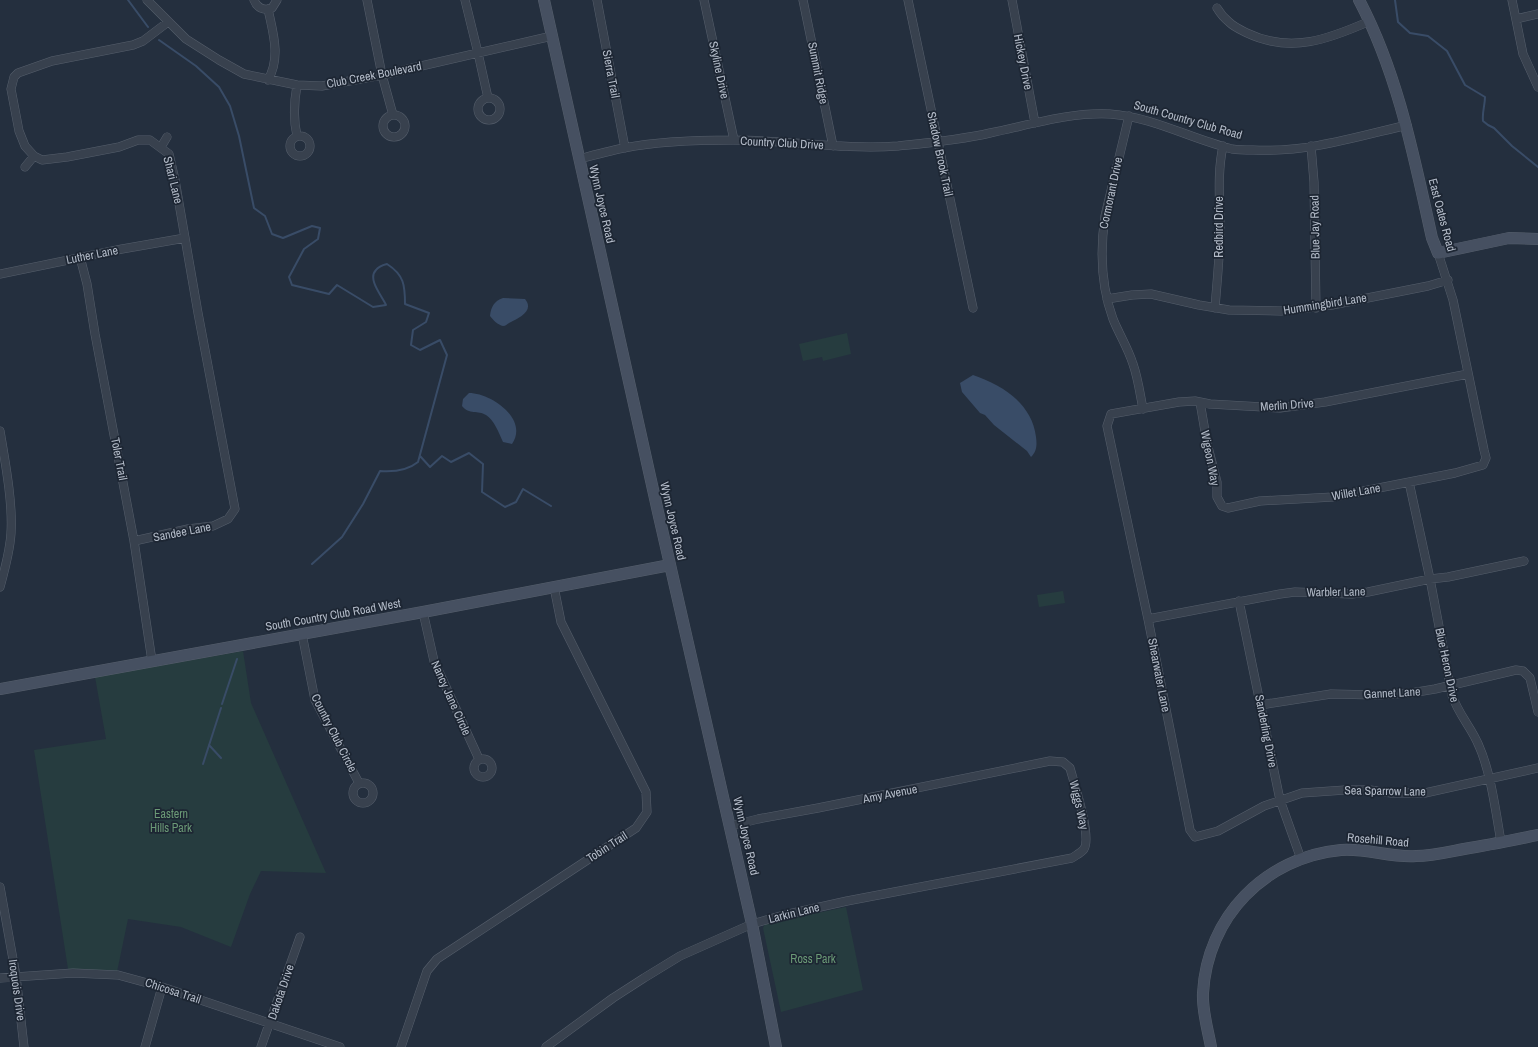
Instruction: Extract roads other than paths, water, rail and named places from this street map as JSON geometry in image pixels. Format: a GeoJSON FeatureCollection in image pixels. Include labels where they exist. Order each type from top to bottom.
{"type":"FeatureCollection","features":[{"type":"Feature","properties":{"kind":"street","name":"Club Creek Boulevard"},"geometry":{"type":"LineString","coordinates":[[147,0],[186,39],[219,60],[244,74],[297,85],[322,86],[382,75],[552,36]]}},
{"type":"Feature","properties":{"kind":"street"},"geometry":{"type":"LineString","coordinates":[[254,0],[261,8],[268,9],[274,5],[276,0]]}},
{"type":"Feature","properties":{"kind":"street"},"geometry":{"type":"LineString","coordinates":[[367,0],[382,75],[393,115]]}},
{"type":"Feature","properties":{"kind":"street"},"geometry":{"type":"LineString","coordinates":[[465,0],[488,98]]}},
{"type":"Feature","properties":{"kind":"street","name":"Wynn Joyce Road"},"geometry":{"type":"LineString","coordinates":[[544,0],[752,924],[776,1047]]}},
{"type":"Feature","properties":{"kind":"street","name":"Sierra Trail"},"geometry":{"type":"LineString","coordinates":[[597,0],[625,148]]}},
{"type":"Feature","properties":{"kind":"street","name":"Skyline Drive"},"geometry":{"type":"LineString","coordinates":[[704,0],[734,140]]}},
{"type":"Feature","properties":{"kind":"street","name":"Summit Ridge"},"geometry":{"type":"LineString","coordinates":[[803,0],[833,146]]}},
{"type":"Feature","properties":{"kind":"street","name":"Shadow Brook Trail"},"geometry":{"type":"LineString","coordinates":[[908,0],[973,308]]}},
{"type":"Feature","properties":{"kind":"street","name":"Hickey Drive"},"geometry":{"type":"LineString","coordinates":[[1012,0],[1035,123]]}},
{"type":"Feature","properties":{"kind":"street","name":"East Oates Road"},"geometry":{"type":"LineString","coordinates":[[1359,0],[1370,22],[1389,71],[1406,125],[1432,238],[1454,300],[1486,458],[1483,466]]}},
{"type":"Feature","properties":{"kind":"street"},"geometry":{"type":"LineString","coordinates":[[1512,0],[1523,54],[1538,87]]}},
{"type":"Feature","properties":{"kind":"street"},"geometry":{"type":"LineString","coordinates":[[1216,8],[1228,22],[1236,28],[1268,41],[1284,43],[1301,43],[1320,40],[1338,35],[1370,22]]}},
{"type":"Feature","properties":{"kind":"street"},"geometry":{"type":"LineString","coordinates":[[268,9],[276,43],[276,60],[273,72],[268,80]]}},
{"type":"Feature","properties":{"kind":"street"},"geometry":{"type":"LineString","coordinates":[[1516,19],[1538,14]]}},
{"type":"Feature","properties":{"kind":"street"},"geometry":{"type":"LineString","coordinates":[[25,168],[34,156],[25,146],[17,124],[11,89],[14,77],[18,73],[52,61],[133,45],[143,41],[168,22]]}},
{"type":"Feature","properties":{"kind":"street"},"geometry":{"type":"LineString","coordinates":[[297,85],[294,124],[297,136]]}},
{"type":"Feature","properties":{"kind":"street","name":"South Country Club Road"},"geometry":{"type":"LineString","coordinates":[[987,134],[1063,117],[1092,114],[1129,116],[1152,122],[1234,150],[1277,150],[1311,146],[1406,125]]}},
{"type":"Feature","properties":{"kind":"street","name":"Cormorant Drive"},"geometry":{"type":"LineString","coordinates":[[1129,116],[1102,232],[1102,265],[1107,299],[1114,320],[1133,364],[1143,409]]}},
{"type":"Feature","properties":{"kind":"street","name":"Country Club Drive"},"geometry":{"type":"LineString","coordinates":[[579,159],[625,148],[670,142],[734,140],[833,146],[895,146],[987,134]]}},
{"type":"Feature","properties":{"kind":"street"},"geometry":{"type":"LineString","coordinates":[[161,147],[167,137]]}},
{"type":"Feature","properties":{"kind":"street","name":"Shari Lane"},"geometry":{"type":"LineString","coordinates":[[34,156],[42,160],[67,157],[119,147],[138,140],[150,140],[169,154],[235,509],[228,519]]}},
{"type":"Feature","properties":{"kind":"street","name":"Redbird Drive"},"geometry":{"type":"LineString","coordinates":[[1215,308],[1219,266],[1220,228],[1218,182],[1223,146]]}},
{"type":"Feature","properties":{"kind":"street","name":"Blue Jay Road"},"geometry":{"type":"LineString","coordinates":[[1311,146],[1314,182],[1316,308]]}},
{"type":"Feature","properties":{"kind":"street","name":"Luther Lane"},"geometry":{"type":"LineString","coordinates":[[0,274],[80,257],[185,238]]}},
{"type":"Feature","properties":{"kind":"street"},"geometry":{"type":"LineString","coordinates":[[1438,253],[1509,238],[1538,239]]}},
{"type":"Feature","properties":{"kind":"street","name":"Toler Trail"},"geometry":{"type":"LineString","coordinates":[[80,257],[87,284],[134,541],[152,661]]}},
{"type":"Feature","properties":{"kind":"street","name":"Hummingbird Lane"},"geometry":{"type":"LineString","coordinates":[[1107,299],[1151,294],[1215,308],[1262,311],[1316,308],[1428,286],[1448,280]]}},
{"type":"Feature","properties":{"kind":"street","name":"Merlin Drive"},"geometry":{"type":"LineString","coordinates":[[1109,420],[1111,414],[1179,402],[1200,402],[1232,406],[1280,408],[1326,402],[1468,374]]}},
{"type":"Feature","properties":{"kind":"street","name":"Wigeon Way"},"geometry":{"type":"LineString","coordinates":[[1200,402],[1216,482],[1217,498],[1222,506],[1228,508]]}},
{"type":"Feature","properties":{"kind":"street","name":"Shearwater Lane"},"geometry":{"type":"LineString","coordinates":[[1109,420],[1107,426],[1148,619],[1190,830],[1195,837],[1218,831],[1259,808],[1280,800]]}},
{"type":"Feature","properties":{"kind":"street"},"geometry":{"type":"LineString","coordinates":[[0,431],[11,507],[11,532],[9,556],[0,587]]}},
{"type":"Feature","properties":{"kind":"street","name":"Willet Lane"},"geometry":{"type":"LineString","coordinates":[[1228,508],[1260,501],[1333,497],[1483,466]]}},
{"type":"Feature","properties":{"kind":"street","name":"Blue Heron Drive"},"geometry":{"type":"LineString","coordinates":[[1409,482],[1430,579],[1450,686],[1458,710],[1480,746],[1501,842]]}},
{"type":"Feature","properties":{"kind":"street","name":"Sandee Lane"},"geometry":{"type":"LineString","coordinates":[[134,541],[188,529],[213,526],[228,519]]}},
{"type":"Feature","properties":{"kind":"street","name":"Warbler Lane"},"geometry":{"type":"LineString","coordinates":[[1148,619],[1239,601],[1295,592],[1328,594],[1357,593],[1448,577],[1524,561]]}},
{"type":"Feature","properties":{"kind":"street","name":"South Country Club Road West"},"geometry":{"type":"LineString","coordinates":[[0,689],[423,612],[670,565]]}},
{"type":"Feature","properties":{"kind":"street","name":"Tobin Trail"},"geometry":{"type":"LineString","coordinates":[[401,1047],[427,971],[438,959],[636,828],[647,812],[646,792],[561,622],[554,587]]}},
{"type":"Feature","properties":{"kind":"street","name":"Sanderling Drive"},"geometry":{"type":"LineString","coordinates":[[1239,601],[1280,800],[1300,859]]}},
{"type":"Feature","properties":{"kind":"street","name":"Nancy Jane Circle"},"geometry":{"type":"LineString","coordinates":[[423,612],[434,662],[479,759]]}},
{"type":"Feature","properties":{"kind":"street","name":"Country Club Circle"},"geometry":{"type":"LineString","coordinates":[[302,634],[315,700],[359,783]]}},
{"type":"Feature","properties":{"kind":"street","name":"Gannet Lane"},"geometry":{"type":"LineString","coordinates":[[1260,706],[1331,694],[1400,694],[1450,686],[1516,670],[1523,671],[1530,678],[1538,712]]}},
{"type":"Feature","properties":{"kind":"street","name":"Amy Avenue"},"geometry":{"type":"LineString","coordinates":[[730,826],[758,819],[825,807],[1050,761]]}},
{"type":"Feature","properties":{"kind":"street","name":"Wiggs Way"},"geometry":{"type":"LineString","coordinates":[[1050,761],[1062,762],[1070,768],[1087,833],[1085,848],[1072,858]]}},
{"type":"Feature","properties":{"kind":"street","name":"Sea Sparrow Lane"},"geometry":{"type":"LineString","coordinates":[[1280,800],[1302,793],[1324,790],[1370,790],[1391,793],[1425,793],[1538,768]]}},
{"type":"Feature","properties":{"kind":"street","name":"Rosehill Road"},"geometry":{"type":"LineString","coordinates":[[1211,1047],[1203,995],[1208,961],[1219,931],[1232,910],[1253,888],[1269,875],[1300,859],[1320,853],[1342,850],[1362,850],[1398,856],[1416,856],[1538,835]]}},
{"type":"Feature","properties":{"kind":"street","name":"Larkin Lane"},"geometry":{"type":"LineString","coordinates":[[546,1047],[613,998],[680,956],[752,924],[784,914],[847,901],[1072,858]]}},
{"type":"Feature","properties":{"kind":"street","name":"Iroquois Drive"},"geometry":{"type":"LineString","coordinates":[[0,887],[16,976],[24,1047]]}},
{"type":"Feature","properties":{"kind":"street","name":"Dakota Drive"},"geometry":{"type":"LineString","coordinates":[[261,1047],[300,937]]}},
{"type":"Feature","properties":{"kind":"street","name":"Chicosa Trail"},"geometry":{"type":"LineString","coordinates":[[0,978],[73,973],[118,976],[162,987],[340,1047]]}},
{"type":"Feature","properties":{"kind":"street"},"geometry":{"type":"LineString","coordinates":[[145,1047],[162,987]]}},
{"type":"Feature","properties":{"kind":"water"},"geometry":{"type":"Polygon","coordinates":[[[503,298],[525,299],[528,303],[528,307],[524,314],[503,326],[499,325],[490,316],[494,305],[497,301],[503,298]]]}},
{"type":"Feature","properties":{"kind":"water"},"geometry":{"type":"Polygon","coordinates":[[[973,375],[1005,390],[1022,405],[1029,414],[1036,437],[1036,448],[1031,457],[1027,451],[994,425],[985,415],[980,413],[962,392],[960,383],[973,375]]]}},
{"type":"Feature","properties":{"kind":"water"},"geometry":{"type":"Polygon","coordinates":[[[469,393],[487,397],[505,409],[512,417],[516,425],[516,435],[512,444],[503,442],[494,423],[489,417],[465,409],[462,406],[463,399],[469,393]]]}},
{"type":"Feature","properties":{"kind":"waterway"},"geometry":{"type":"LineString","coordinates":[[128,0],[148,27]]}},
{"type":"Feature","properties":{"kind":"waterway"},"geometry":{"type":"LineString","coordinates":[[1395,0],[1398,22],[1410,33],[1428,36],[1447,51],[1465,85],[1485,97],[1483,121],[1494,128],[1512,146],[1538,167]]}},
{"type":"Feature","properties":{"kind":"waterway"},"geometry":{"type":"LineString","coordinates":[[159,40],[196,66],[219,87],[230,106],[239,136],[254,208],[265,216],[272,234],[283,238],[312,226],[320,228],[318,239],[304,249],[289,277],[292,285],[329,294],[337,285],[373,307],[386,305],[376,288],[373,278],[377,269],[387,264],[400,276],[405,291],[405,304],[429,313],[426,322],[413,330],[411,345],[420,350],[440,340],[447,355],[418,462],[400,470],[380,471],[363,504],[342,537],[312,564]]}},
{"type":"Feature","properties":{"kind":"waterway"},"geometry":{"type":"LineString","coordinates":[[420,456],[430,467],[442,456],[451,462],[469,453],[483,464],[482,492],[505,507],[516,502],[523,489],[551,506]]}},
{"type":"Feature","properties":{"kind":"waterway"},"geometry":{"type":"LineString","coordinates":[[222,704],[237,659]]}},
{"type":"Feature","properties":{"kind":"waterway"},"geometry":{"type":"LineString","coordinates":[[203,764],[221,708]]}},
{"type":"Feature","properties":{"kind":"waterway"},"geometry":{"type":"LineString","coordinates":[[209,745],[221,758]]}},
{"type":"Feature","properties":{"kind":"park label","name":"Eastern Hills Park"},"geometry":{"type":"Point","coordinates":[171,821]}},
{"type":"Feature","properties":{"kind":"park label","name":"Ross Park"},"geometry":{"type":"Point","coordinates":[813,959]}}]}
